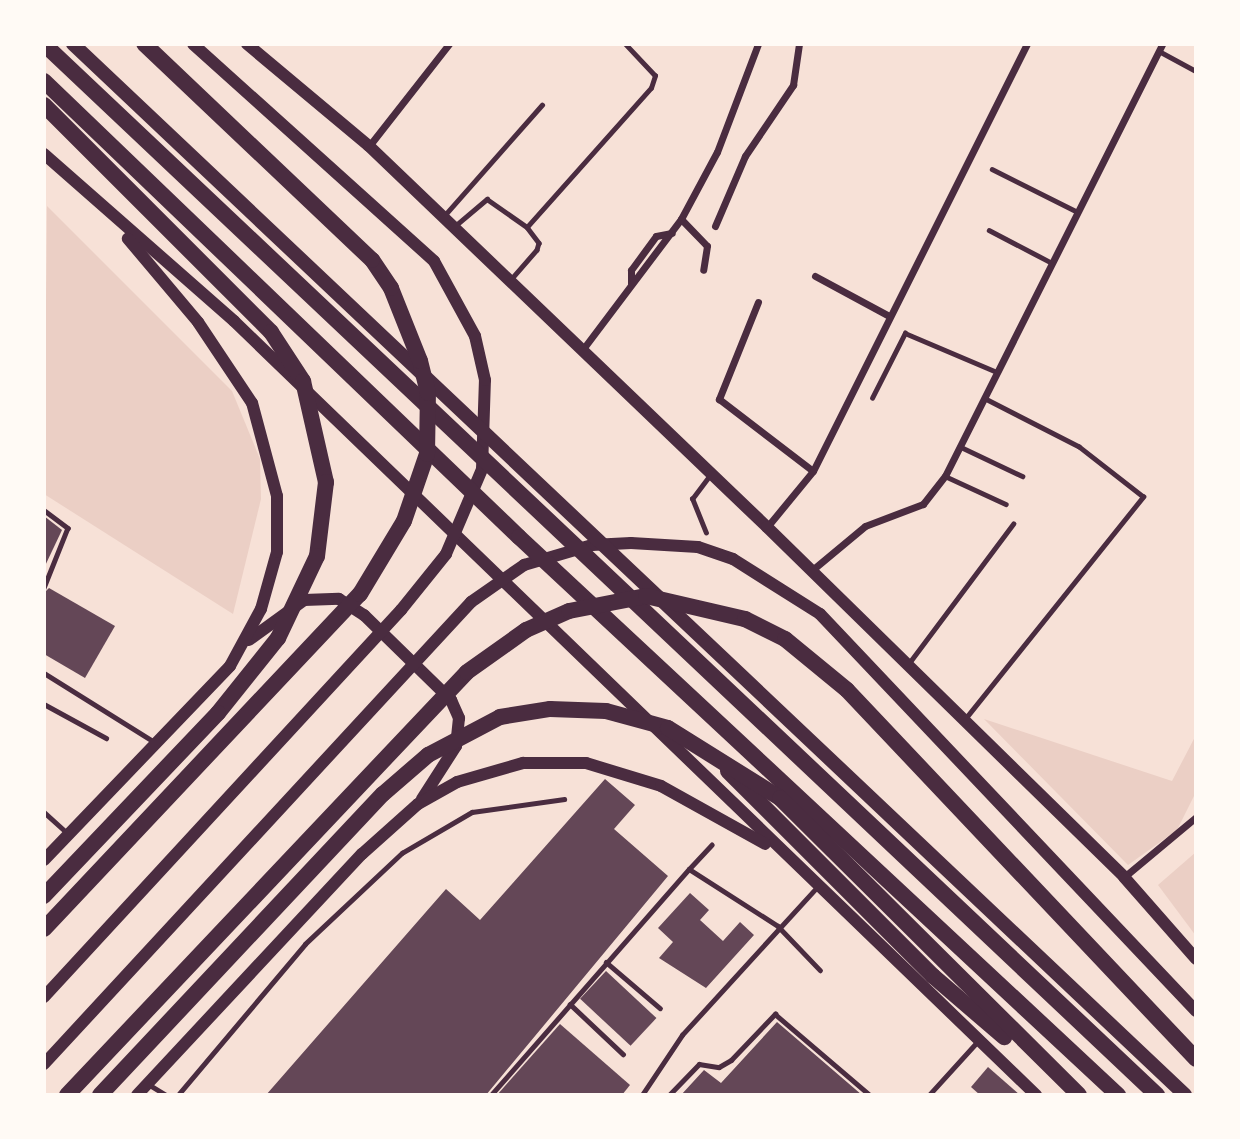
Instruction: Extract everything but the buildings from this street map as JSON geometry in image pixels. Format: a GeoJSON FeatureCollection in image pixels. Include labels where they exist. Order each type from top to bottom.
{"type":"FeatureCollection","features":[{"type":"Feature","properties":{"kind":"highway"},"geometry":{"type":"LineString","coordinates":[[44,44],[1157,1095]]}},
{"type":"Feature","properties":{"kind":"highway"},"geometry":{"type":"LineString","coordinates":[[73,44],[1185,1095]]}},
{"type":"Feature","properties":{"kind":"highway"},"geometry":{"type":"LineString","coordinates":[[44,929],[360,594],[404,522],[427,454],[428,393],[420,361],[391,288],[372,260],[144,44]]}},
{"type":"Feature","properties":{"kind":"highway"},"geometry":{"type":"LineString","coordinates":[[44,83],[1112,1095]]}},
{"type":"Feature","properties":{"kind":"highway"},"geometry":{"type":"LineString","coordinates":[[44,83],[519,537],[1118,1095]]}},
{"type":"Feature","properties":{"kind":"highway"},"geometry":{"type":"LineString","coordinates":[[44,105],[239,296],[290,358],[316,420],[326,506],[305,593],[278,638],[218,713],[44,896]]}},
{"type":"Feature","properties":{"kind":"highway"},"geometry":{"type":"LineString","coordinates":[[67,1095],[467,671],[526,630],[569,611],[646,596],[745,619],[785,639],[847,690],[1196,1059]]}},
{"type":"Feature","properties":{"kind":"highway"},"geometry":{"type":"LineString","coordinates":[[100,1095],[383,794],[452,739],[500,717],[550,709],[639,718],[691,738],[933,976],[1078,1095]]}},
{"type":"Feature","properties":{"kind":"main road"},"geometry":{"type":"LineString","coordinates":[[44,997],[141,895],[421,585],[465,518],[482,469],[485,380],[456,294],[408,233],[193,44]]}},
{"type":"Feature","properties":{"kind":"main road"},"geometry":{"type":"LineString","coordinates":[[247,44],[369,146],[583,349],[811,570],[962,722],[1124,877],[1196,959]]}},
{"type":"Feature","properties":{"kind":"main road"},"geometry":{"type":"LineString","coordinates":[[44,154],[105,213],[264,349],[816,888],[1036,1095]]}},
{"type":"Feature","properties":{"kind":"main road"},"geometry":{"type":"LineString","coordinates":[[105,213],[226,359],[268,446],[277,552],[246,643]]}},
{"type":"Feature","properties":{"kind":"main road"},"geometry":{"type":"LineString","coordinates":[[44,1065],[471,602],[524,565],[592,545],[631,542],[698,547],[733,559],[820,614],[1196,1011]]}},
{"type":"Feature","properties":{"kind":"main road"},"geometry":{"type":"LineString","coordinates":[[44,860],[156,743],[246,643],[304,600],[339,599],[364,615],[451,700],[459,718],[456,746],[418,804],[362,854],[137,1095]]}},
{"type":"Feature","properties":{"kind":"main road"},"geometry":{"type":"LineString","coordinates":[[418,804],[495,769],[549,760],[586,763],[661,786],[781,853]]}},
{"type":"Feature","properties":{"kind":"street"},"geometry":{"type":"LineString","coordinates":[[369,146],[449,44]]}},
{"type":"Feature","properties":{"kind":"street"},"geometry":{"type":"LineString","coordinates":[[583,349],[631,283],[642,278],[673,233],[717,152],[758,44]]}},
{"type":"Feature","properties":{"kind":"street"},"geometry":{"type":"LineString","coordinates":[[715,226],[746,156],[793,85],[799,44]]}},
{"type":"Feature","properties":{"kind":"street"},"geometry":{"type":"LineString","coordinates":[[767,527],[813,471],[1027,44]]}},
{"type":"Feature","properties":{"kind":"street"},"geometry":{"type":"LineString","coordinates":[[811,570],[865,526],[923,504],[944,476],[1161,47]]}},
{"type":"Feature","properties":{"kind":"street"},"geometry":{"type":"LineString","coordinates":[[681,219],[707,246],[703,270]]}},
{"type":"Feature","properties":{"kind":"street"},"geometry":{"type":"LineString","coordinates":[[631,283],[631,270],[656,236],[673,233]]}},
{"type":"Feature","properties":{"kind":"street"},"geometry":{"type":"LineString","coordinates":[[815,276],[889,316]]}},
{"type":"Feature","properties":{"kind":"street"},"geometry":{"type":"LineString","coordinates":[[758,302],[719,399],[813,471]]}},
{"type":"Feature","properties":{"kind":"street"},"geometry":{"type":"LineString","coordinates":[[1124,877],[1196,817]]}},
{"type":"Feature","properties":{"kind":"lane"},"geometry":{"type":"LineString","coordinates":[[527,227],[651,88],[655,76],[625,44]]}},
{"type":"Feature","properties":{"kind":"lane"},"geometry":{"type":"LineString","coordinates":[[1161,47],[1196,71]]}},
{"type":"Feature","properties":{"kind":"lane"},"geometry":{"type":"LineString","coordinates":[[443,217],[542,105]]}},
{"type":"Feature","properties":{"kind":"lane"},"geometry":{"type":"LineString","coordinates":[[992,169],[1078,212]]}},
{"type":"Feature","properties":{"kind":"lane"},"geometry":{"type":"LineString","coordinates":[[454,227],[487,199],[527,227],[537,250],[510,281]]}},
{"type":"Feature","properties":{"kind":"lane"},"geometry":{"type":"LineString","coordinates":[[989,230],[1052,262]]}},
{"type":"Feature","properties":{"kind":"lane"},"geometry":{"type":"LineString","coordinates":[[872,398],[905,333],[998,372]]}},
{"type":"Feature","properties":{"kind":"lane"},"geometry":{"type":"LineString","coordinates":[[962,722],[1143,497],[1079,447],[985,399]]}},
{"type":"Feature","properties":{"kind":"lane"},"geometry":{"type":"LineString","coordinates":[[961,447],[1022,476]]}},
{"type":"Feature","properties":{"kind":"lane"},"geometry":{"type":"LineString","coordinates":[[706,533],[692,499],[711,474]]}},
{"type":"Feature","properties":{"kind":"lane"},"geometry":{"type":"LineString","coordinates":[[944,476],[1006,504]]}},
{"type":"Feature","properties":{"kind":"lane"},"geometry":{"type":"LineString","coordinates":[[44,510],[68,528],[44,587]]}},
{"type":"Feature","properties":{"kind":"lane"},"geometry":{"type":"LineString","coordinates":[[907,666],[1013,524]]}},
{"type":"Feature","properties":{"kind":"lane"},"geometry":{"type":"LineString","coordinates":[[44,673],[156,743]]}},
{"type":"Feature","properties":{"kind":"lane"},"geometry":{"type":"LineString","coordinates":[[44,704],[106,738]]}},
{"type":"Feature","properties":{"kind":"lane"},"geometry":{"type":"LineString","coordinates":[[178,1095],[305,944],[402,853],[472,812],[564,799]]}},
{"type":"Feature","properties":{"kind":"lane"},"geometry":{"type":"LineString","coordinates":[[44,811],[68,833]]}},
{"type":"Feature","properties":{"kind":"lane"},"geometry":{"type":"LineString","coordinates":[[491,1095],[711,845]]}},
{"type":"Feature","properties":{"kind":"lane"},"geometry":{"type":"LineString","coordinates":[[689,869],[778,926],[820,970]]}},
{"type":"Feature","properties":{"kind":"lane"},"geometry":{"type":"LineString","coordinates":[[642,1095],[682,1035],[778,926],[816,888]]}},
{"type":"Feature","properties":{"kind":"lane"},"geometry":{"type":"LineString","coordinates":[[606,962],[660,1009]]}},
{"type":"Feature","properties":{"kind":"lane"},"geometry":{"type":"LineString","coordinates":[[570,1004],[623,1054]]}},
{"type":"Feature","properties":{"kind":"lane"},"geometry":{"type":"LineString","coordinates":[[669,1095],[699,1063],[719,1067],[731,1060],[775,1014],[870,1095]]}},
{"type":"Feature","properties":{"kind":"lane"},"geometry":{"type":"LineString","coordinates":[[929,1095],[977,1042]]}},
{"type":"Feature","properties":{"kind":"lane"},"geometry":{"type":"LineString","coordinates":[[148,1083],[166,1095]]}},
{"type":"Feature","properties":{"kind":"shaded area"},"geometry":{"type":"Polygon","coordinates":[[[47,206],[232,391],[260,459],[261,499],[233,614],[44,494],[47,206]]]}},
{"type":"Feature","properties":{"kind":"shaded area"},"geometry":{"type":"Polygon","coordinates":[[[984,719],[1172,781],[1196,735],[1196,792],[1177,830],[1128,865],[984,719]]]}},
{"type":"Feature","properties":{"kind":"shaded area"},"geometry":{"type":"Polygon","coordinates":[[[1196,852],[1196,936],[1158,885],[1196,852]]]}}]}
